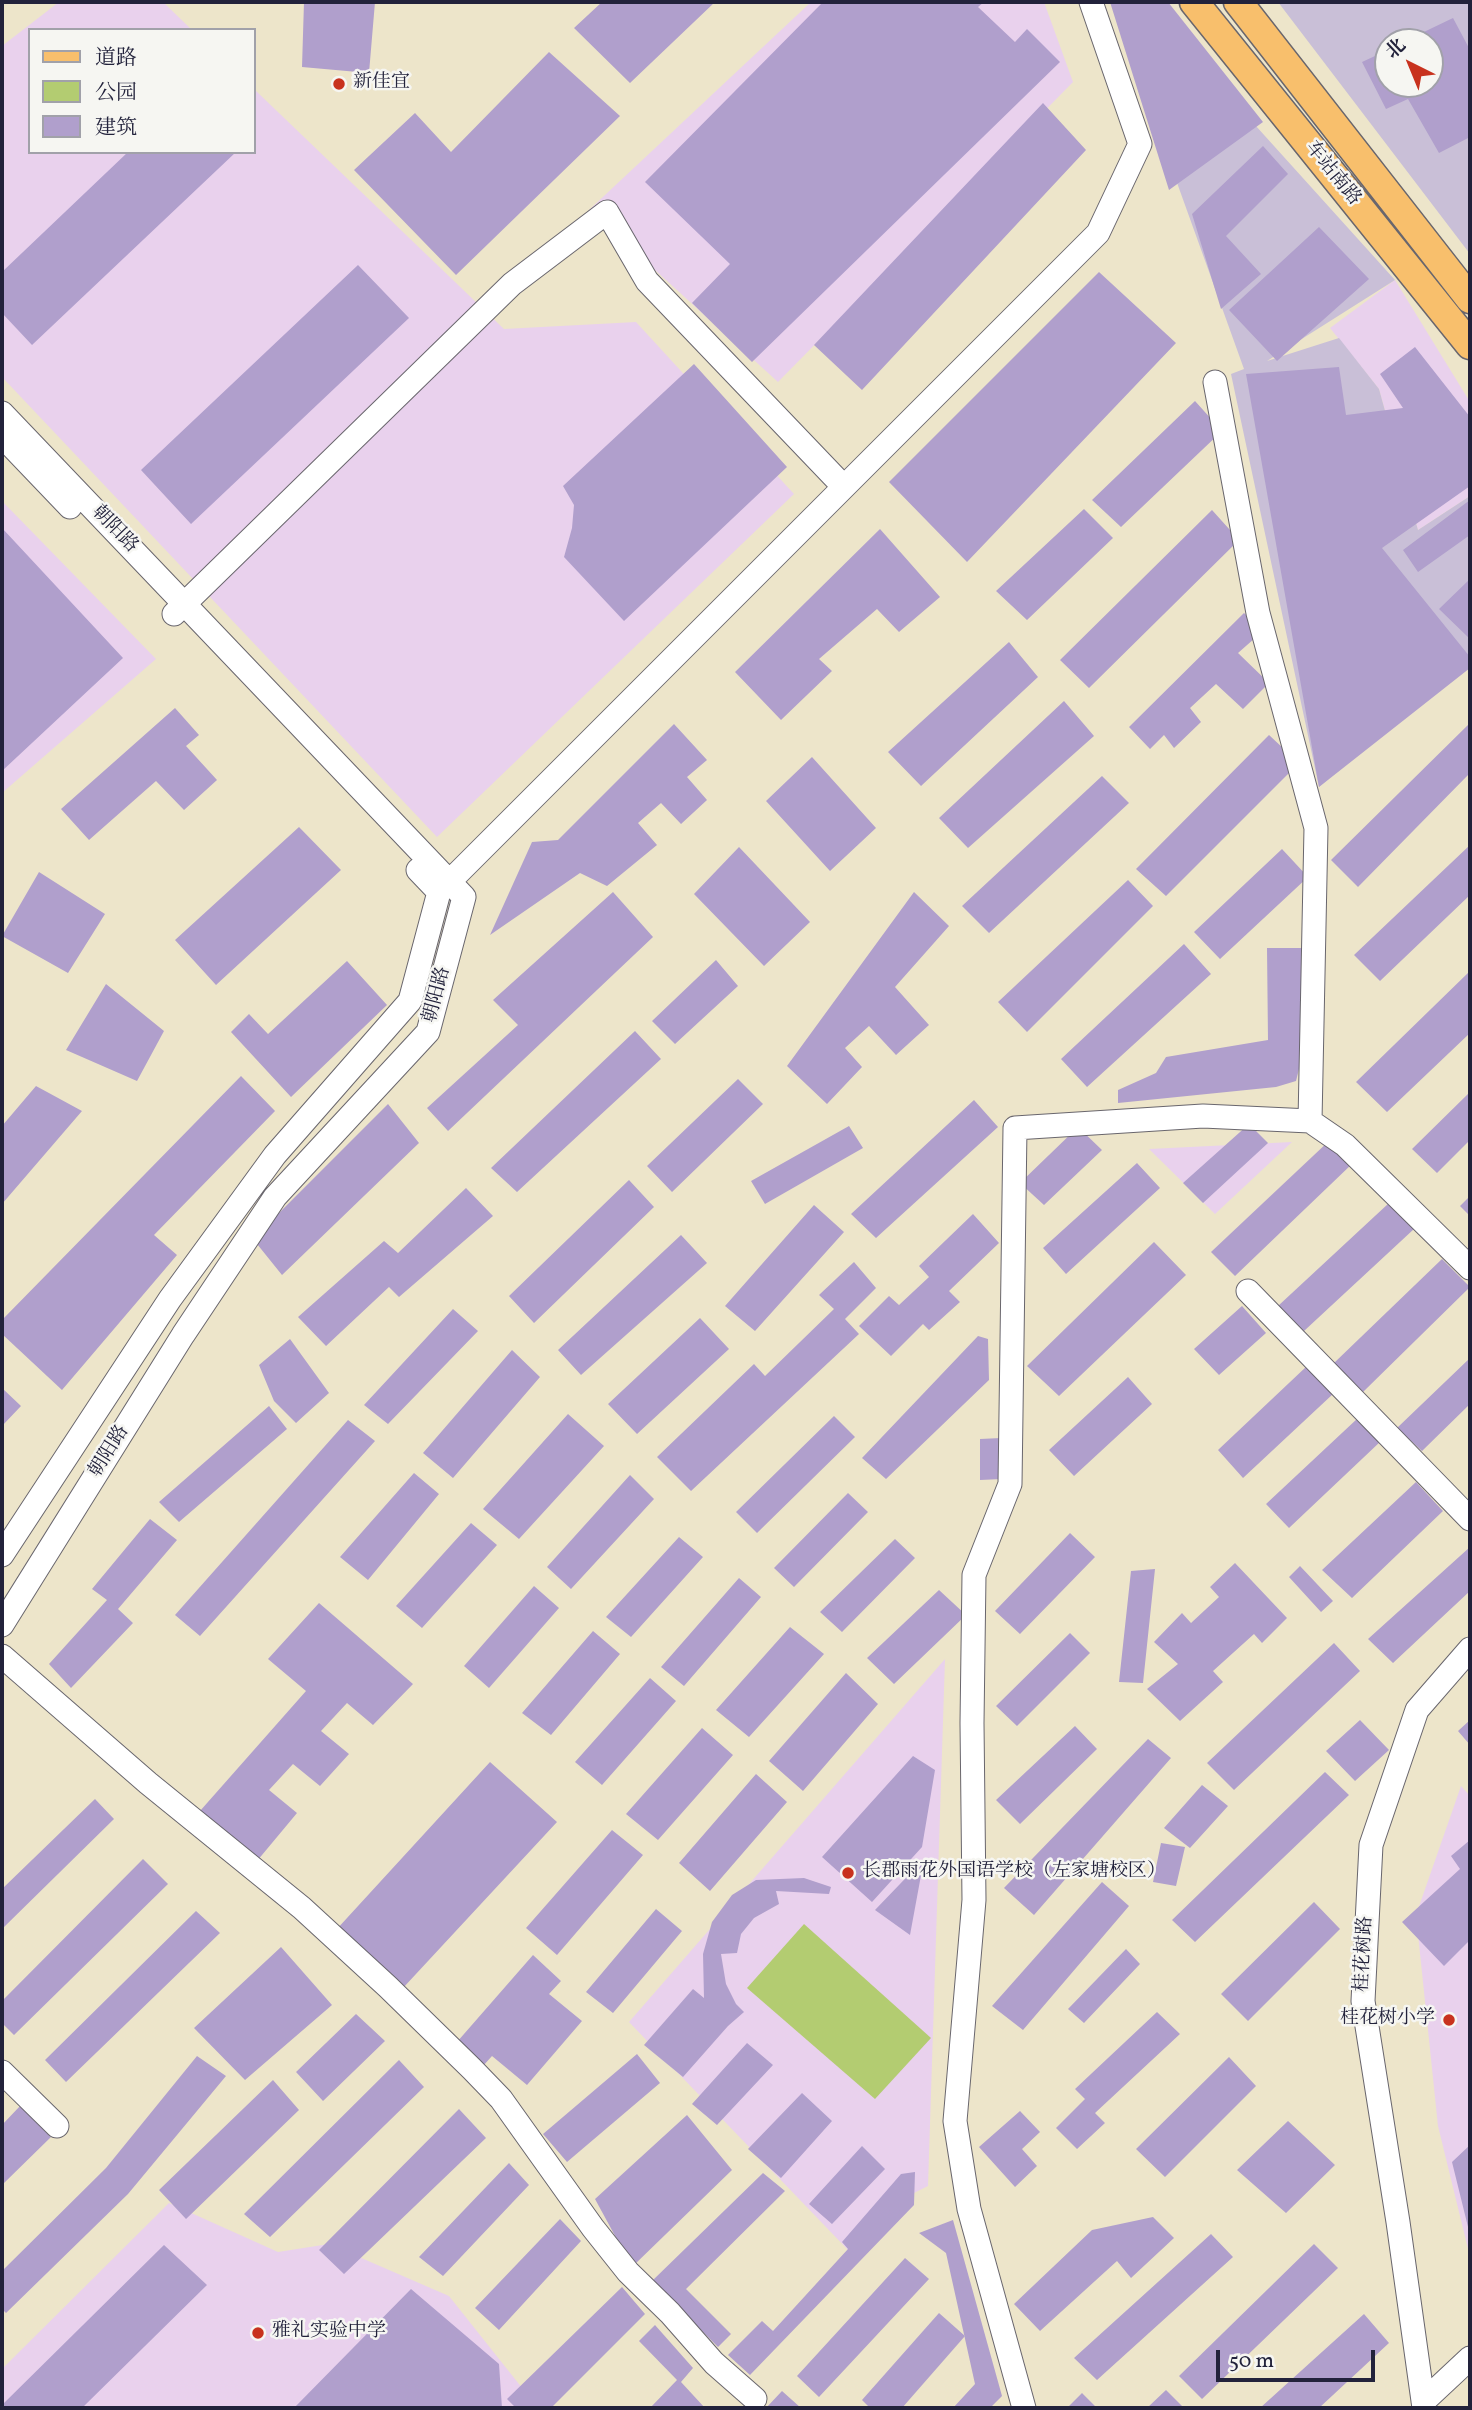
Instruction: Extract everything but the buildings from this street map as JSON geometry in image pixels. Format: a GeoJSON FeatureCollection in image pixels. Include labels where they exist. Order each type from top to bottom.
{"type":"FeatureCollection","features":[{"type":"Feature","properties":{"kind":"main road","name":"车站南路"},"geometry":{"type":"LineString","coordinates":[[1194,2],[1470,345]]}},
{"type":"Feature","properties":{"kind":"main road","name":"车站南路"},"geometry":{"type":"LineString","coordinates":[[1238,2],[1470,299]]}},
{"type":"Feature","properties":{"kind":"street"},"geometry":{"type":"LineString","coordinates":[[445,887],[1098,233],[1140,144],[1091,2]]}},
{"type":"Feature","properties":{"kind":"street"},"geometry":{"type":"LineString","coordinates":[[179,609],[512,284],[607,212],[647,281],[844,487]]}},
{"type":"Feature","properties":{"kind":"street"},"geometry":{"type":"LineString","coordinates":[[1215,382],[1258,613],[1316,828],[1310,1121]]}},
{"type":"Feature","properties":{"kind":"street","name":"朝阳路"},"geometry":{"type":"LineString","coordinates":[[2,413],[179,609],[445,887],[464,897],[428,1032],[275,1197],[183,1335],[2,1625]]}},
{"type":"Feature","properties":{"kind":"street","name":"朝阳路"},"geometry":{"type":"LineString","coordinates":[[2,436],[179,609]]}},
{"type":"Feature","properties":{"kind":"street","name":"朝阳路"},"geometry":{"type":"LineString","coordinates":[[2,1555],[170,1299],[267,1166],[410,1001],[445,887]]}},
{"type":"Feature","properties":{"kind":"street"},"geometry":{"type":"LineString","coordinates":[[1024,2408],[969,2209],[955,2120],[974,1900],[974,1576],[1010,1484],[1015,1128],[1203,1116],[1310,1121],[1345,1145],[1470,1268]]}},
{"type":"Feature","properties":{"kind":"street"},"geometry":{"type":"LineString","coordinates":[[1248,1290],[1470,1519]]}},
{"type":"Feature","properties":{"kind":"street","name":"桂花树路"},"geometry":{"type":"LineString","coordinates":[[1423,2405],[1398,2222],[1363,2001],[1371,1845],[1418,1710],[1470,1649]]}},
{"type":"Feature","properties":{"kind":"street"},"geometry":{"type":"LineString","coordinates":[[2,1656],[148,1783],[302,1909],[388,1987],[472,2069],[501,2099],[593,2228],[628,2272],[670,2313],[714,2363],[755,2399]]}},
{"type":"Feature","properties":{"kind":"street"},"geometry":{"type":"LineString","coordinates":[[2,2072],[57,2126]]}},
{"type":"Feature","properties":{"kind":"street"},"geometry":{"type":"LineString","coordinates":[[1423,2405],[1470,2358]]}},
{"type":"Feature","properties":{"kind":"shaded area"},"geometry":{"type":"Polygon","coordinates":[[[59,2],[163,2],[190,28],[28,28],[28,154],[256,154],[256,91],[504,329],[636,322],[794,494],[437,837],[2,377],[2,46],[59,2]]]}},
{"type":"Feature","properties":{"kind":"shaded area"},"geometry":{"type":"Polygon","coordinates":[[[811,2],[1044,2],[1073,82],[778,382],[589,210],[811,2]]]}},
{"type":"Feature","properties":{"kind":"shaded area"},"geometry":{"type":"Polygon","coordinates":[[[1112,2],[1144,2],[1395,280],[1267,361],[1339,338],[1379,389],[1418,530],[1470,496],[1470,658],[1319,787],[1231,374],[1244,369],[1112,2]]]}},
{"type":"Feature","properties":{"kind":"shaded area"},"geometry":{"type":"Polygon","coordinates":[[[1278,2],[1470,2],[1470,254],[1278,2]]]}},
{"type":"Feature","properties":{"kind":"shaded area"},"geometry":{"type":"Polygon","coordinates":[[[1395,280],[1470,402],[1470,496],[1418,530],[1379,389],[1330,328],[1395,280]]]}},
{"type":"Feature","properties":{"kind":"shaded area"},"geometry":{"type":"Polygon","coordinates":[[[2,501],[156,659],[2,793],[2,501]]]}},
{"type":"Feature","properties":{"kind":"shaded area"},"geometry":{"type":"Polygon","coordinates":[[[1292,1142],[1215,1214],[1149,1149],[1292,1142]]]}},
{"type":"Feature","properties":{"kind":"shaded area","name":"长郡雨花外国语学校（左家塘校区）"},"geometry":{"type":"Polygon","coordinates":[[[945,1659],[928,2186],[892,2204],[849,2251],[629,2022],[945,1659]]]}},
{"type":"Feature","properties":{"kind":"shaded area","name":"桂花树小学"},"geometry":{"type":"Polygon","coordinates":[[[1461,1786],[1470,1796],[1470,2257],[1438,2126],[1416,1915],[1461,1786]]]}},
{"type":"Feature","properties":{"kind":"shaded area","name":"雅礼实验中学"},"geometry":{"type":"Polygon","coordinates":[[[169,2203],[278,2252],[329,2244],[449,2296],[538,2408],[2,2408],[2,2369],[169,2203]]]}},
{"type":"Feature","properties":{"kind":"green space"},"geometry":{"type":"Polygon","coordinates":[[[804,1924],[931,2038],[875,2099],[747,1988],[804,1924]]]}},
{"type":"Feature","properties":{"kind":"place","name":"新佳宜"},"geometry":{"type":"Point","coordinates":[339,84]}},
{"type":"Feature","properties":{"kind":"place","name":"长郡雨花外国语学校（左家塘校区）"},"geometry":{"type":"Point","coordinates":[848,1873]}},
{"type":"Feature","properties":{"kind":"place","name":"桂花树小学"},"geometry":{"type":"Point","coordinates":[1449,2020]}},
{"type":"Feature","properties":{"kind":"place","name":"雅礼实验中学"},"geometry":{"type":"Point","coordinates":[258,2333]}}]}
